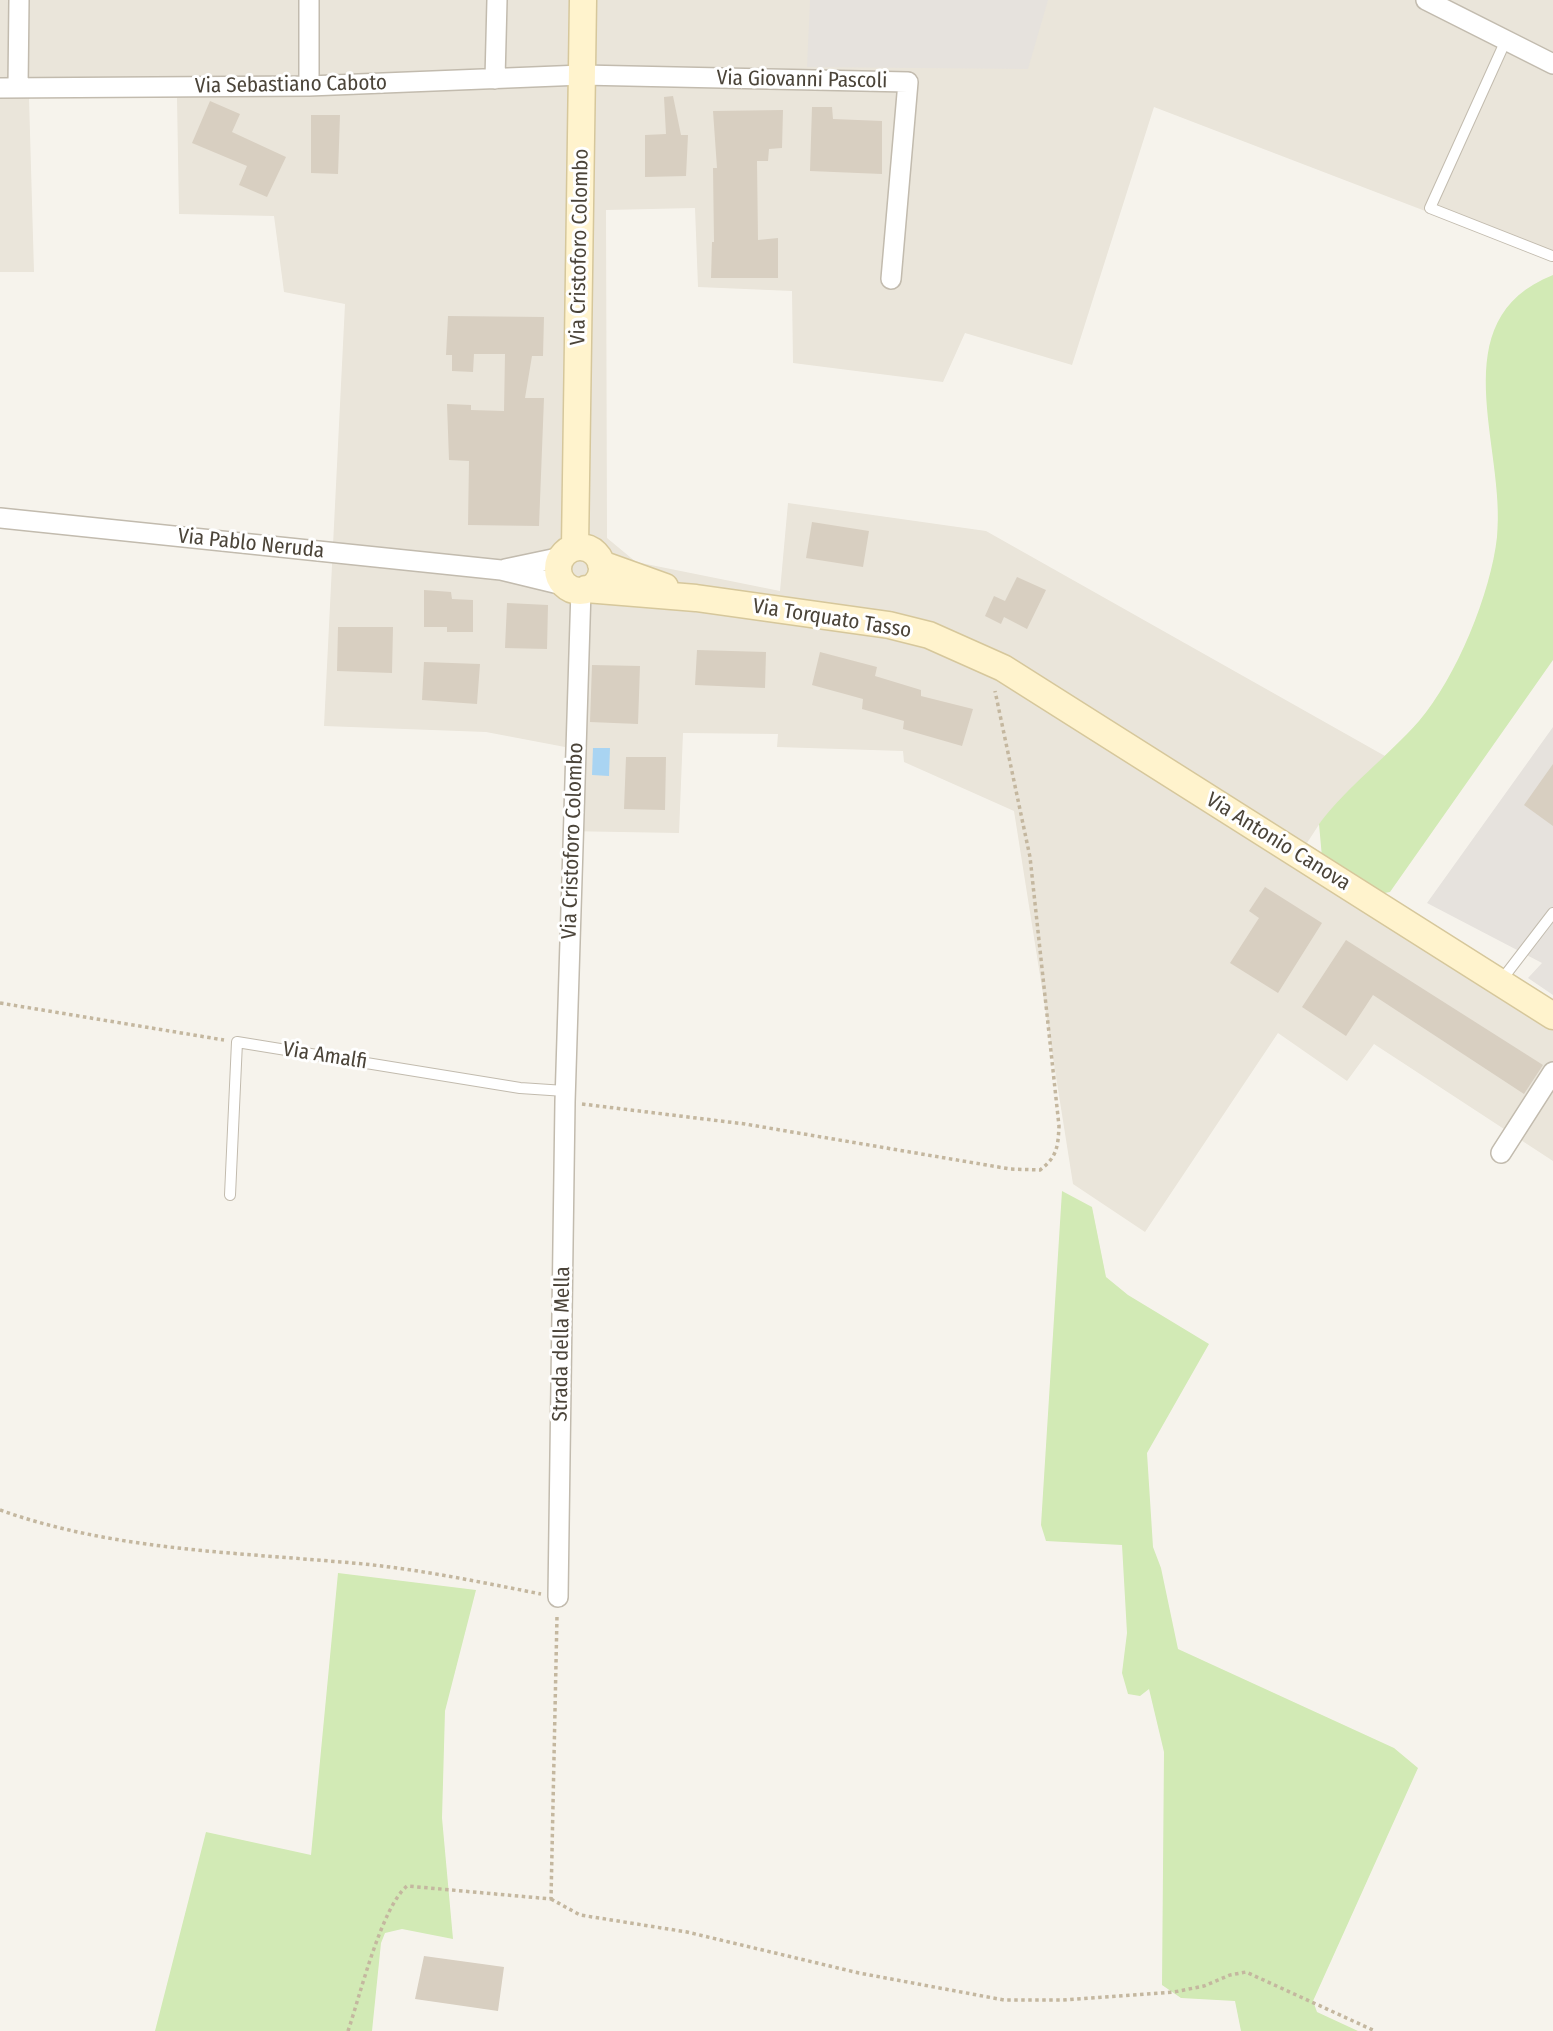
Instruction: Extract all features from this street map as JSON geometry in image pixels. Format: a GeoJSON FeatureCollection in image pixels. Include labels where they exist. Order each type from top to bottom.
{"type":"FeatureCollection","features":[{"type":"Feature","properties":{"kind":"street"},"geometry":{"type":"LineString","coordinates":[[9,88],[19,0]]}},
{"type":"Feature","properties":{"kind":"street"},"geometry":{"type":"LineString","coordinates":[[309,0],[309,86]]}},
{"type":"Feature","properties":{"kind":"street"},"geometry":{"type":"LineString","coordinates":[[495,79],[497,0]]}},
{"type":"Feature","properties":{"kind":"street","name":"Via Cristoforo Colombo"},"geometry":{"type":"LineString","coordinates":[[565,1096],[578,589],[559,576],[583,555],[578,494],[583,0]]}},
{"type":"Feature","properties":{"kind":"street"},"geometry":{"type":"LineString","coordinates":[[1426,0],[1553,64]]}},
{"type":"Feature","properties":{"kind":"street","name":"Via Sebastiano Caboto"},"geometry":{"type":"LineString","coordinates":[[9,88],[309,86],[582,75]]}},
{"type":"Feature","properties":{"kind":"street","name":"Via Giovanni Pascoli"},"geometry":{"type":"LineString","coordinates":[[582,75],[908,82],[891,279]]}},
{"type":"Feature","properties":{"kind":"street","name":"Via Pablo Neruda"},"geometry":{"type":"LineString","coordinates":[[0,518],[501,570],[578,589]]}},
{"type":"Feature","properties":{"kind":"street"},"geometry":{"type":"LineString","coordinates":[[578,589],[597,583],[583,555]]}},
{"type":"Feature","properties":{"kind":"street","name":"Via Pablo Neruda"},"geometry":{"type":"LineString","coordinates":[[501,570],[583,555]]}},
{"type":"Feature","properties":{"kind":"street","name":"Via Torquato Tasso"},"geometry":{"type":"LineString","coordinates":[[583,555],[696,598]]}},
{"type":"Feature","properties":{"kind":"street","name":"Via Torquato Tasso"},"geometry":{"type":"LineString","coordinates":[[578,589],[696,598],[889,625],[929,635],[994,664]]}},
{"type":"Feature","properties":{"kind":"street","name":"Via Antonio Canova"},"geometry":{"type":"LineString","coordinates":[[994,664],[1553,1016]]}},
{"type":"Feature","properties":{"kind":"street"},"geometry":{"type":"LineString","coordinates":[[1501,1153],[1553,1072]]}},
{"type":"Feature","properties":{"kind":"street","name":"Strada della Mella"},"geometry":{"type":"LineString","coordinates":[[558,1597],[565,1096]]}},
{"type":"Feature","properties":{"kind":"lane"},"geometry":{"type":"LineString","coordinates":[[1506,40],[1430,208],[1552,256]]}},
{"type":"Feature","properties":{"kind":"lane"},"geometry":{"type":"LineString","coordinates":[[1499,983],[1553,913]]}},
{"type":"Feature","properties":{"kind":"lane"},"geometry":{"type":"LineString","coordinates":[[230,1195],[237,1042]]}},
{"type":"Feature","properties":{"kind":"lane","name":"Via Amalfi"},"geometry":{"type":"LineString","coordinates":[[237,1042],[565,1096]]}},
{"type":"Feature","properties":{"kind":"path"},"geometry":{"type":"LineString","coordinates":[[565,1096],[1010,1169],[1040,1170],[1050,1162],[1057,1153],[1059,1126],[1030,857],[996,694],[994,664]]}},
{"type":"Feature","properties":{"kind":"path"},"geometry":{"type":"LineString","coordinates":[[0,1003],[237,1042]]}},
{"type":"Feature","properties":{"kind":"path"},"geometry":{"type":"LineString","coordinates":[[0,1510],[60,1530],[173,1548],[397,1568],[558,1597],[551,1899]]}},
{"type":"Feature","properties":{"kind":"path"},"geometry":{"type":"LineString","coordinates":[[348,2031],[386,1918],[398,1894],[407,1886],[551,1899],[580,1915],[687,1932],[859,1973],[1004,2000],[1086,1999],[1174,1992],[1204,1986],[1230,1975],[1246,1972],[1375,2031]]}},
{"type":"Feature","properties":{"kind":"shaded area"},"geometry":{"type":"Polygon","coordinates":[[[0,0],[1553,0],[1553,260],[1154,107],[1072,365],[965,333],[943,382],[793,363],[792,291],[698,287],[695,208],[606,210],[607,538],[636,562],[780,591],[788,503],[986,531],[1385,756],[1320,823],[1307,843],[1553,1002],[1553,1161],[1374,1044],[1347,1081],[1278,1033],[1145,1232],[1073,1184],[1014,811],[904,762],[903,751],[777,747],[778,734],[683,733],[679,833],[563,831],[565,747],[486,732],[324,726],[345,304],[284,292],[274,216],[179,214],[177,98],[29,98],[34,272],[0,272],[0,0]]]}},
{"type":"Feature","properties":{"kind":"shaded area"},"geometry":{"type":"Polygon","coordinates":[[[810,0],[1048,0],[1028,69],[807,67],[810,0]]]}},
{"type":"Feature","properties":{"kind":"shaded area"},"geometry":{"type":"Polygon","coordinates":[[[1553,727],[1553,995],[1528,978],[1542,963],[1427,903],[1553,727]]]}},
{"type":"Feature","properties":{"kind":"green space"},"geometry":{"type":"Polygon","coordinates":[[[1553,275],[1553,660],[1390,892],[1379,894],[1322,857],[1319,824],[1419,721],[1446,682],[1470,634],[1487,583],[1497,537],[1498,502],[1486,390],[1488,354],[1498,322],[1518,296],[1553,275]]]}},
{"type":"Feature","properties":{"kind":"green space"},"geometry":{"type":"Polygon","coordinates":[[[1062,1191],[1092,1207],[1106,1277],[1128,1295],[1209,1344],[1147,1453],[1153,1547],[1161,1568],[1178,1649],[1394,1748],[1418,1768],[1313,2001],[1317,2012],[1358,2031],[1241,2031],[1235,2001],[1181,1998],[1162,1985],[1164,1752],[1149,1689],[1140,1696],[1128,1694],[1122,1673],[1127,1633],[1122,1545],[1046,1541],[1041,1525],[1062,1191]]]}},
{"type":"Feature","properties":{"kind":"green space"},"geometry":{"type":"Polygon","coordinates":[[[338,1573],[476,1590],[445,1711],[442,1818],[453,1939],[402,1929],[385,1933],[381,1943],[372,2031],[155,2031],[206,1832],[311,1855],[338,1573]]]}},
{"type":"Feature","properties":{"kind":"water"},"geometry":{"type":"Polygon","coordinates":[[[593,748],[610,748],[609,776],[592,775],[593,748]]]}},
{"type":"Feature","properties":{"kind":"building"},"geometry":{"type":"Polygon","coordinates":[[[673,96],[681,135],[688,135],[686,176],[645,177],[645,135],[666,134],[664,97],[673,96]]]}},
{"type":"Feature","properties":{"kind":"building"},"geometry":{"type":"Polygon","coordinates":[[[210,101],[240,114],[232,132],[286,157],[267,197],[239,185],[247,166],[192,143],[210,101]]]}},
{"type":"Feature","properties":{"kind":"building"},"geometry":{"type":"Polygon","coordinates":[[[812,107],[832,107],[833,119],[882,121],[882,174],[810,171],[812,107]]]}},
{"type":"Feature","properties":{"kind":"building"},"geometry":{"type":"Polygon","coordinates":[[[783,110],[782,148],[769,149],[768,161],[757,161],[758,240],[778,238],[778,278],[711,278],[714,242],[713,168],[717,168],[713,111],[783,110]]]}},
{"type":"Feature","properties":{"kind":"building"},"geometry":{"type":"Polygon","coordinates":[[[311,115],[340,115],[338,174],[311,173],[311,115]]]}},
{"type":"Feature","properties":{"kind":"building"},"geometry":{"type":"Polygon","coordinates":[[[448,316],[544,317],[543,356],[532,356],[525,398],[544,398],[539,526],[468,525],[469,461],[449,460],[447,404],[471,405],[471,410],[504,411],[505,354],[474,354],[473,372],[452,371],[452,355],[446,355],[448,316]]]}},
{"type":"Feature","properties":{"kind":"building"},"geometry":{"type":"Polygon","coordinates":[[[812,522],[869,531],[863,567],[806,558],[812,522]]]}},
{"type":"Feature","properties":{"kind":"building"},"geometry":{"type":"Polygon","coordinates":[[[1017,577],[1046,590],[1027,629],[1004,617],[1001,624],[985,616],[994,596],[1005,601],[1017,577]]]}},
{"type":"Feature","properties":{"kind":"building"},"geometry":{"type":"Polygon","coordinates":[[[424,590],[451,592],[452,599],[473,600],[473,632],[447,632],[447,627],[424,627],[424,590]]]}},
{"type":"Feature","properties":{"kind":"building"},"geometry":{"type":"Polygon","coordinates":[[[507,603],[548,605],[547,649],[505,648],[507,603]]]}},
{"type":"Feature","properties":{"kind":"building"},"geometry":{"type":"Polygon","coordinates":[[[338,627],[393,627],[392,673],[337,671],[338,627]]]}},
{"type":"Feature","properties":{"kind":"building"},"geometry":{"type":"Polygon","coordinates":[[[697,650],[766,652],[765,688],[695,685],[697,650]]]}},
{"type":"Feature","properties":{"kind":"building"},"geometry":{"type":"Polygon","coordinates":[[[820,652],[877,667],[875,676],[921,690],[921,696],[973,709],[962,746],[903,729],[904,721],[862,709],[863,699],[812,685],[820,652]]]}},
{"type":"Feature","properties":{"kind":"building"},"geometry":{"type":"Polygon","coordinates":[[[424,662],[480,664],[477,704],[422,700],[424,662]]]}},
{"type":"Feature","properties":{"kind":"building"},"geometry":{"type":"Polygon","coordinates":[[[592,665],[640,666],[638,724],[590,722],[592,665]]]}},
{"type":"Feature","properties":{"kind":"building"},"geometry":{"type":"Polygon","coordinates":[[[626,757],[666,757],[665,810],[624,809],[626,757]]]}},
{"type":"Feature","properties":{"kind":"building"},"geometry":{"type":"Polygon","coordinates":[[[1553,764],[1553,826],[1524,805],[1553,764]]]}},
{"type":"Feature","properties":{"kind":"building"},"geometry":{"type":"Polygon","coordinates":[[[1265,887],[1322,923],[1278,993],[1230,963],[1259,918],[1249,911],[1265,887]]]}},
{"type":"Feature","properties":{"kind":"building"},"geometry":{"type":"Polygon","coordinates":[[[1346,940],[1543,1065],[1524,1094],[1373,995],[1346,1036],[1302,1007],[1346,940]]]}},
{"type":"Feature","properties":{"kind":"building"},"geometry":{"type":"Polygon","coordinates":[[[424,1956],[504,1967],[498,2011],[415,1999],[424,1956]]]}}]}
